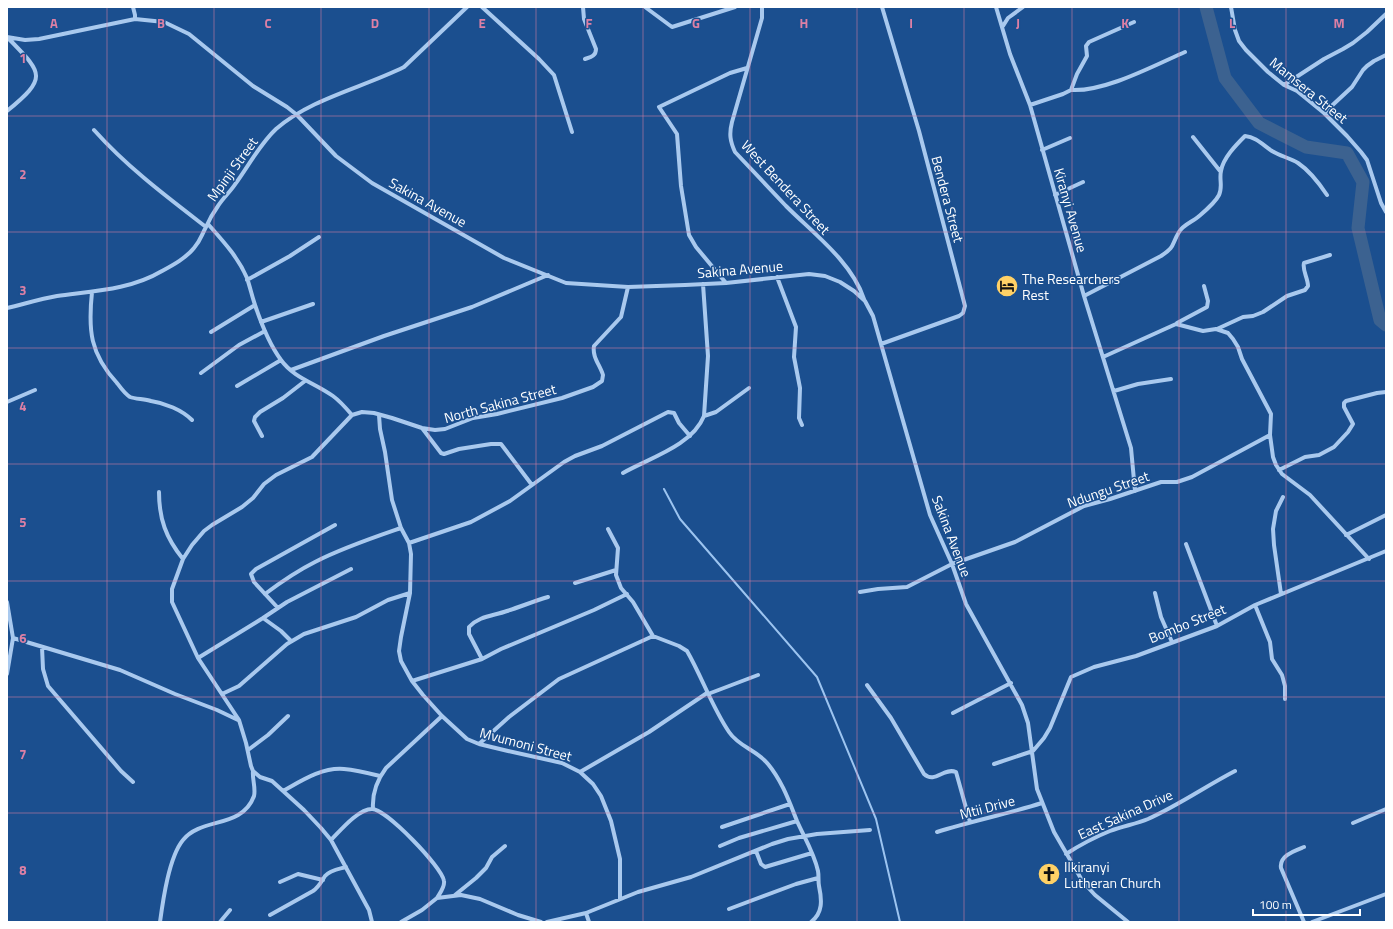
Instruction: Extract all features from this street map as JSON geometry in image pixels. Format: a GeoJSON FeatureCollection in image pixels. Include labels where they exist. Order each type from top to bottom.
{"type":"FeatureCollection","features":[{"type":"Feature","properties":{"kind":"street"},"geometry":{"type":"LineString","coordinates":[[133,7],[135,15],[134,19]]}},
{"type":"Feature","properties":{"kind":"street","name":"Mpinji Street"},"geometry":{"type":"LineString","coordinates":[[7,308],[55,297],[92,292],[135,283],[161,272],[177,262],[193,249],[202,237],[218,206],[276,130],[297,115],[318,103],[404,67],[467,7]]}},
{"type":"Feature","properties":{"kind":"street"},"geometry":{"type":"LineString","coordinates":[[482,7],[554,74],[572,132]]}},
{"type":"Feature","properties":{"kind":"street"},"geometry":{"type":"LineString","coordinates":[[583,7],[584,19],[596,49],[594,56],[586,59]]}},
{"type":"Feature","properties":{"kind":"street"},"geometry":{"type":"LineString","coordinates":[[645,7],[672,27],[735,7]]}},
{"type":"Feature","properties":{"kind":"street","name":"West Bendera Street"},"geometry":{"type":"LineString","coordinates":[[762,7],[762,18],[730,134],[731,143],[735,152],[786,206],[840,259],[861,290],[864,301]]}},
{"type":"Feature","properties":{"kind":"street","name":"Bendera Street"},"geometry":{"type":"LineString","coordinates":[[882,7],[918,131],[965,306],[964,312],[959,316],[882,344]]}},
{"type":"Feature","properties":{"kind":"street","name":"Kiranyi Avenue"},"geometry":{"type":"LineString","coordinates":[[996,7],[1003,26],[1010,54],[1030,105],[1084,296],[1131,448],[1134,491]]}},
{"type":"Feature","properties":{"kind":"street"},"geometry":{"type":"LineString","coordinates":[[1003,26],[1008,18],[1023,7]]}},
{"type":"Feature","properties":{"kind":"street","name":"Mamsera Street"},"geometry":{"type":"LineString","coordinates":[[1231,7],[1235,30],[1239,40],[1246,50],[1262,68],[1284,85],[1297,91],[1324,113],[1347,136],[1366,160],[1381,203],[1386,212]]}},
{"type":"Feature","properties":{"kind":"street"},"geometry":{"type":"LineString","coordinates":[[1284,85],[1319,62],[1353,43],[1386,14]]}},
{"type":"Feature","properties":{"kind":"street","name":"Sakina Avenue"},"geometry":{"type":"LineString","coordinates":[[7,37],[25,40],[39,39],[134,19],[164,22],[189,34],[253,86],[287,107],[297,115],[336,156],[372,183],[504,258],[566,283],[628,287],[726,283],[809,274],[826,276],[840,282],[854,292],[864,301],[873,316],[930,515],[952,564],[966,604],[1022,705],[1028,723],[1033,751],[1035,777],[1042,803],[1054,832],[1080,877],[1089,888],[1124,921]]}},
{"type":"Feature","properties":{"kind":"street"},"geometry":{"type":"LineString","coordinates":[[1071,90],[1077,74],[1087,56],[1086,46],[1089,42],[1134,22]]}},
{"type":"Feature","properties":{"kind":"street"},"geometry":{"type":"LineString","coordinates":[[7,37],[30,61],[37,75],[35,83],[30,91],[7,111]]}},
{"type":"Feature","properties":{"kind":"street"},"geometry":{"type":"LineString","coordinates":[[1030,105],[1071,90],[1088,90],[1111,84],[1185,52]]}},
{"type":"Feature","properties":{"kind":"street"},"geometry":{"type":"LineString","coordinates":[[1324,113],[1352,87],[1363,70],[1374,61],[1386,55]]}},
{"type":"Feature","properties":{"kind":"street"},"geometry":{"type":"LineString","coordinates":[[726,283],[696,247],[689,235],[681,186],[677,134],[659,107],[730,73],[747,68]]}},
{"type":"Feature","properties":{"kind":"street"},"geometry":{"type":"LineString","coordinates":[[94,130],[130,166],[207,226],[227,245],[240,265],[247,280],[261,322],[281,360],[291,370],[306,381],[334,396],[352,415],[312,457],[276,475],[264,484],[253,498],[242,507],[204,531],[182,559],[172,589],[172,602],[198,658],[239,720],[253,771],[254,795],[247,807],[231,819],[191,833],[184,838],[172,861],[163,894],[160,922]]}},
{"type":"Feature","properties":{"kind":"street"},"geometry":{"type":"LineString","coordinates":[[1084,296],[1170,250],[1174,246],[1183,226],[1198,216],[1217,198],[1222,187],[1220,171],[1223,164],[1237,144],[1245,136],[1252,136],[1274,151],[1303,167],[1319,183],[1327,195]]}},
{"type":"Feature","properties":{"kind":"street"},"geometry":{"type":"LineString","coordinates":[[1042,150],[1070,138]]}},
{"type":"Feature","properties":{"kind":"street"},"geometry":{"type":"LineString","coordinates":[[1193,138],[1220,171]]}},
{"type":"Feature","properties":{"kind":"street"},"geometry":{"type":"LineString","coordinates":[[1055,194],[1083,182]]}},
{"type":"Feature","properties":{"kind":"street"},"geometry":{"type":"LineString","coordinates":[[247,280],[290,256],[319,237]]}},
{"type":"Feature","properties":{"kind":"street"},"geometry":{"type":"LineString","coordinates":[[1176,324],[1203,331],[1216,329],[1244,317],[1253,316],[1263,312],[1287,296],[1305,290],[1308,286],[1308,280],[1303,266],[1304,263],[1330,255]]}},
{"type":"Feature","properties":{"kind":"street"},"geometry":{"type":"LineString","coordinates":[[291,370],[384,336],[472,307],[548,275]]}},
{"type":"Feature","properties":{"kind":"street"},"geometry":{"type":"LineString","coordinates":[[777,277],[796,327],[794,357],[800,388],[799,418],[802,425]]}},
{"type":"Feature","properties":{"kind":"street"},"geometry":{"type":"LineString","coordinates":[[623,473],[644,461],[662,454],[690,436],[702,422],[704,416],[708,356],[703,284]]}},
{"type":"Feature","properties":{"kind":"street"},"geometry":{"type":"LineString","coordinates":[[1103,357],[1176,324],[1207,307],[1208,301],[1204,286]]}},
{"type":"Feature","properties":{"kind":"street","name":"North Sakina Street"},"geometry":{"type":"LineString","coordinates":[[352,415],[362,412],[374,413],[422,428],[435,430],[445,429],[473,418],[497,414],[562,398],[598,384],[602,381],[603,375],[602,370],[595,359],[593,351],[594,346],[621,317],[628,287]]}},
{"type":"Feature","properties":{"kind":"street"},"geometry":{"type":"LineString","coordinates":[[92,292],[90,321],[91,335],[95,350],[107,372],[130,397],[155,401],[169,406],[188,415],[192,420]]}},
{"type":"Feature","properties":{"kind":"street"},"geometry":{"type":"LineString","coordinates":[[261,322],[313,304]]}},
{"type":"Feature","properties":{"kind":"street"},"geometry":{"type":"LineString","coordinates":[[211,332],[255,305]]}},
{"type":"Feature","properties":{"kind":"street"},"geometry":{"type":"LineString","coordinates":[[1216,329],[1228,334],[1238,347],[1242,359],[1271,414],[1270,435],[1273,457],[1279,470],[1310,495],[1369,559]]}},
{"type":"Feature","properties":{"kind":"street"},"geometry":{"type":"LineString","coordinates":[[200,374],[222,356],[265,331]]}},
{"type":"Feature","properties":{"kind":"street"},"geometry":{"type":"LineString","coordinates":[[238,386],[281,360]]}},
{"type":"Feature","properties":{"kind":"street"},"geometry":{"type":"LineString","coordinates":[[1114,391],[1138,384],[1171,379]]}},
{"type":"Feature","properties":{"kind":"street"},"geometry":{"type":"LineString","coordinates":[[262,436],[254,421],[254,417],[306,381]]}},
{"type":"Feature","properties":{"kind":"street"},"geometry":{"type":"LineString","coordinates":[[704,416],[716,412],[749,388]]}},
{"type":"Feature","properties":{"kind":"street"},"geometry":{"type":"LineString","coordinates":[[7,402],[35,390]]}},
{"type":"Feature","properties":{"kind":"street"},"geometry":{"type":"LineString","coordinates":[[1279,470],[1305,457],[1319,455],[1334,447],[1339,442],[1353,424],[1344,403],[1351,399],[1386,392]]}},
{"type":"Feature","properties":{"kind":"street"},"geometry":{"type":"LineString","coordinates":[[409,543],[471,522],[510,501],[532,484],[575,456],[602,446],[668,412],[674,413],[678,423],[690,436]]}},
{"type":"Feature","properties":{"kind":"street","name":"Mvumoni Street"},"geometry":{"type":"LineString","coordinates":[[379,415],[392,500],[401,528],[409,543],[411,554],[410,593],[399,651],[401,661],[412,681],[442,716],[467,739],[479,744],[562,763],[580,772],[593,784],[601,796],[610,821],[620,859],[620,899]]}},
{"type":"Feature","properties":{"kind":"street"},"geometry":{"type":"LineString","coordinates":[[422,428],[440,453],[444,454],[466,448],[501,444],[532,484]]}},
{"type":"Feature","properties":{"kind":"street","name":"Ndungu Street"},"geometry":{"type":"LineString","coordinates":[[860,592],[907,587],[952,564],[1015,542],[1084,506],[1161,482],[1177,482],[1192,477],[1270,435]]}},
{"type":"Feature","properties":{"kind":"street"},"geometry":{"type":"LineString","coordinates":[[159,492],[160,516],[174,549],[182,559]]}},
{"type":"Feature","properties":{"kind":"street"},"geometry":{"type":"LineString","coordinates":[[1281,594],[1273,529],[1276,512],[1282,497]]}},
{"type":"Feature","properties":{"kind":"street"},"geometry":{"type":"LineString","coordinates":[[1346,535],[1386,515]]}},
{"type":"Feature","properties":{"kind":"street"},"geometry":{"type":"LineString","coordinates":[[278,608],[254,582],[251,574],[256,569],[335,525]]}},
{"type":"Feature","properties":{"kind":"street"},"geometry":{"type":"LineString","coordinates":[[265,594],[293,574],[314,562],[401,528]]}},
{"type":"Feature","properties":{"kind":"street"},"geometry":{"type":"LineString","coordinates":[[608,529],[618,548],[616,570],[618,581],[633,602],[653,636],[679,646],[687,651],[728,732],[734,739],[768,762],[781,783],[812,853],[818,873],[822,899],[818,913],[811,922]]}},
{"type":"Feature","properties":{"kind":"street"},"geometry":{"type":"LineString","coordinates":[[1186,544],[1217,626]]}},
{"type":"Feature","properties":{"kind":"street","name":"Bombo Street"},"geometry":{"type":"LineString","coordinates":[[1033,751],[1050,728],[1071,677],[1094,667],[1136,656],[1217,626],[1255,605],[1386,551]]}},
{"type":"Feature","properties":{"kind":"street"},"geometry":{"type":"LineString","coordinates":[[198,658],[278,608],[351,569]]}},
{"type":"Feature","properties":{"kind":"street"},"geometry":{"type":"LineString","coordinates":[[576,583],[616,570]]}},
{"type":"Feature","properties":{"kind":"street"},"geometry":{"type":"LineString","coordinates":[[222,694],[239,686],[250,678],[291,641],[304,634],[324,626],[356,617],[388,600],[410,593]]}},
{"type":"Feature","properties":{"kind":"street"},"geometry":{"type":"LineString","coordinates":[[1155,593],[1161,617],[1172,642]]}},
{"type":"Feature","properties":{"kind":"street"},"geometry":{"type":"LineString","coordinates":[[412,681],[482,659],[501,649],[594,610],[627,594]]}},
{"type":"Feature","properties":{"kind":"street"},"geometry":{"type":"LineString","coordinates":[[482,659],[469,634],[470,627],[474,622],[548,596]]}},
{"type":"Feature","properties":{"kind":"street"},"geometry":{"type":"LineString","coordinates":[[7,602],[13,638],[7,674]]}},
{"type":"Feature","properties":{"kind":"street"},"geometry":{"type":"LineString","coordinates":[[1255,605],[1270,642],[1272,659],[1282,675],[1285,686],[1285,699]]}},
{"type":"Feature","properties":{"kind":"street"},"geometry":{"type":"LineString","coordinates":[[263,618],[281,631],[291,641]]}},
{"type":"Feature","properties":{"kind":"street"},"geometry":{"type":"LineString","coordinates":[[479,744],[509,717],[559,679],[653,636]]}},
{"type":"Feature","properties":{"kind":"street"},"geometry":{"type":"LineString","coordinates":[[13,638],[120,670],[239,720]]}},
{"type":"Feature","properties":{"kind":"street"},"geometry":{"type":"LineString","coordinates":[[42,647],[43,668],[48,686],[121,771],[133,782]]}},
{"type":"Feature","properties":{"kind":"street"},"geometry":{"type":"LineString","coordinates":[[580,772],[649,732],[708,694],[758,675]]}},
{"type":"Feature","properties":{"kind":"street"},"geometry":{"type":"LineString","coordinates":[[953,713],[1011,683]]}},
{"type":"Feature","properties":{"kind":"street"},"geometry":{"type":"LineString","coordinates":[[867,685],[891,718],[924,774],[931,778],[950,770],[956,772],[970,822]]}},
{"type":"Feature","properties":{"kind":"street"},"geometry":{"type":"LineString","coordinates":[[248,750],[268,735],[288,716]]}},
{"type":"Feature","properties":{"kind":"street"},"geometry":{"type":"LineString","coordinates":[[373,809],[373,795],[380,776],[386,768],[442,716]]}},
{"type":"Feature","properties":{"kind":"street"},"geometry":{"type":"LineString","coordinates":[[994,764],[1033,751]]}},
{"type":"Feature","properties":{"kind":"street"},"geometry":{"type":"LineString","coordinates":[[283,791],[311,775],[327,770],[343,768],[380,776]]}},
{"type":"Feature","properties":{"kind":"street"},"geometry":{"type":"LineString","coordinates":[[253,771],[260,777],[272,781],[304,810],[331,840],[369,910],[372,922]]}},
{"type":"Feature","properties":{"kind":"street","name":"East Sakina Drive"},"geometry":{"type":"LineString","coordinates":[[1066,854],[1110,831],[1146,820],[1165,811],[1213,782],[1235,772]]}},
{"type":"Feature","properties":{"kind":"street","name":"Mtii Drive"},"geometry":{"type":"LineString","coordinates":[[937,832],[1042,803]]}},
{"type":"Feature","properties":{"kind":"street"},"geometry":{"type":"LineString","coordinates":[[722,827],[790,804]]}},
{"type":"Feature","properties":{"kind":"street"},"geometry":{"type":"LineString","coordinates":[[331,840],[358,814],[373,809],[404,831],[439,870],[444,879],[445,885],[437,898],[422,910],[401,922]]}},
{"type":"Feature","properties":{"kind":"street"},"geometry":{"type":"LineString","coordinates":[[1353,823],[1386,809]]}},
{"type":"Feature","properties":{"kind":"street"},"geometry":{"type":"LineString","coordinates":[[720,846],[745,836],[797,822]]}},
{"type":"Feature","properties":{"kind":"street"},"geometry":{"type":"LineString","coordinates":[[547,922],[586,913],[620,899],[691,877],[777,842],[832,832],[870,830]]}},
{"type":"Feature","properties":{"kind":"street"},"geometry":{"type":"LineString","coordinates":[[455,896],[476,878],[486,868],[492,856],[505,846]]}},
{"type":"Feature","properties":{"kind":"street"},"geometry":{"type":"LineString","coordinates":[[1304,847],[1282,859],[1280,863],[1304,922]]}},
{"type":"Feature","properties":{"kind":"street"},"geometry":{"type":"LineString","coordinates":[[756,851],[761,864],[765,867],[812,853]]}},
{"type":"Feature","properties":{"kind":"street"},"geometry":{"type":"LineString","coordinates":[[270,915],[313,892],[330,872],[346,867]]}},
{"type":"Feature","properties":{"kind":"street"},"geometry":{"type":"LineString","coordinates":[[280,882],[298,874],[323,880]]}},
{"type":"Feature","properties":{"kind":"street"},"geometry":{"type":"LineString","coordinates":[[729,909],[796,884],[818,878]]}},
{"type":"Feature","properties":{"kind":"street"},"geometry":{"type":"LineString","coordinates":[[1312,922],[1386,894]]}},
{"type":"Feature","properties":{"kind":"street"},"geometry":{"type":"LineString","coordinates":[[437,898],[461,895],[480,899],[518,915],[541,922]]}},
{"type":"Feature","properties":{"kind":"street"},"geometry":{"type":"LineString","coordinates":[[220,922],[230,910]]}},
{"type":"Feature","properties":{"kind":"street"},"geometry":{"type":"LineString","coordinates":[[586,913],[589,922]]}},
{"type":"Feature","properties":{"kind":"waterway"},"geometry":{"type":"LineString","coordinates":[[1206,7],[1225,78],[1259,123],[1306,147],[1347,153],[1363,182],[1358,228],[1380,320],[1386,325]]}},
{"type":"Feature","properties":{"kind":"waterway"},"geometry":{"type":"LineString","coordinates":[[664,489],[680,519],[817,677],[876,819],[900,922]]}},
{"type":"Feature","properties":{"kind":"place","name":"The Researchers Rest"},"geometry":{"type":"Point","coordinates":[1007,286]}},
{"type":"Feature","properties":{"kind":"place","name":"Ilkiranyi Lutheran Church"},"geometry":{"type":"Point","coordinates":[1049,874]}}]}
